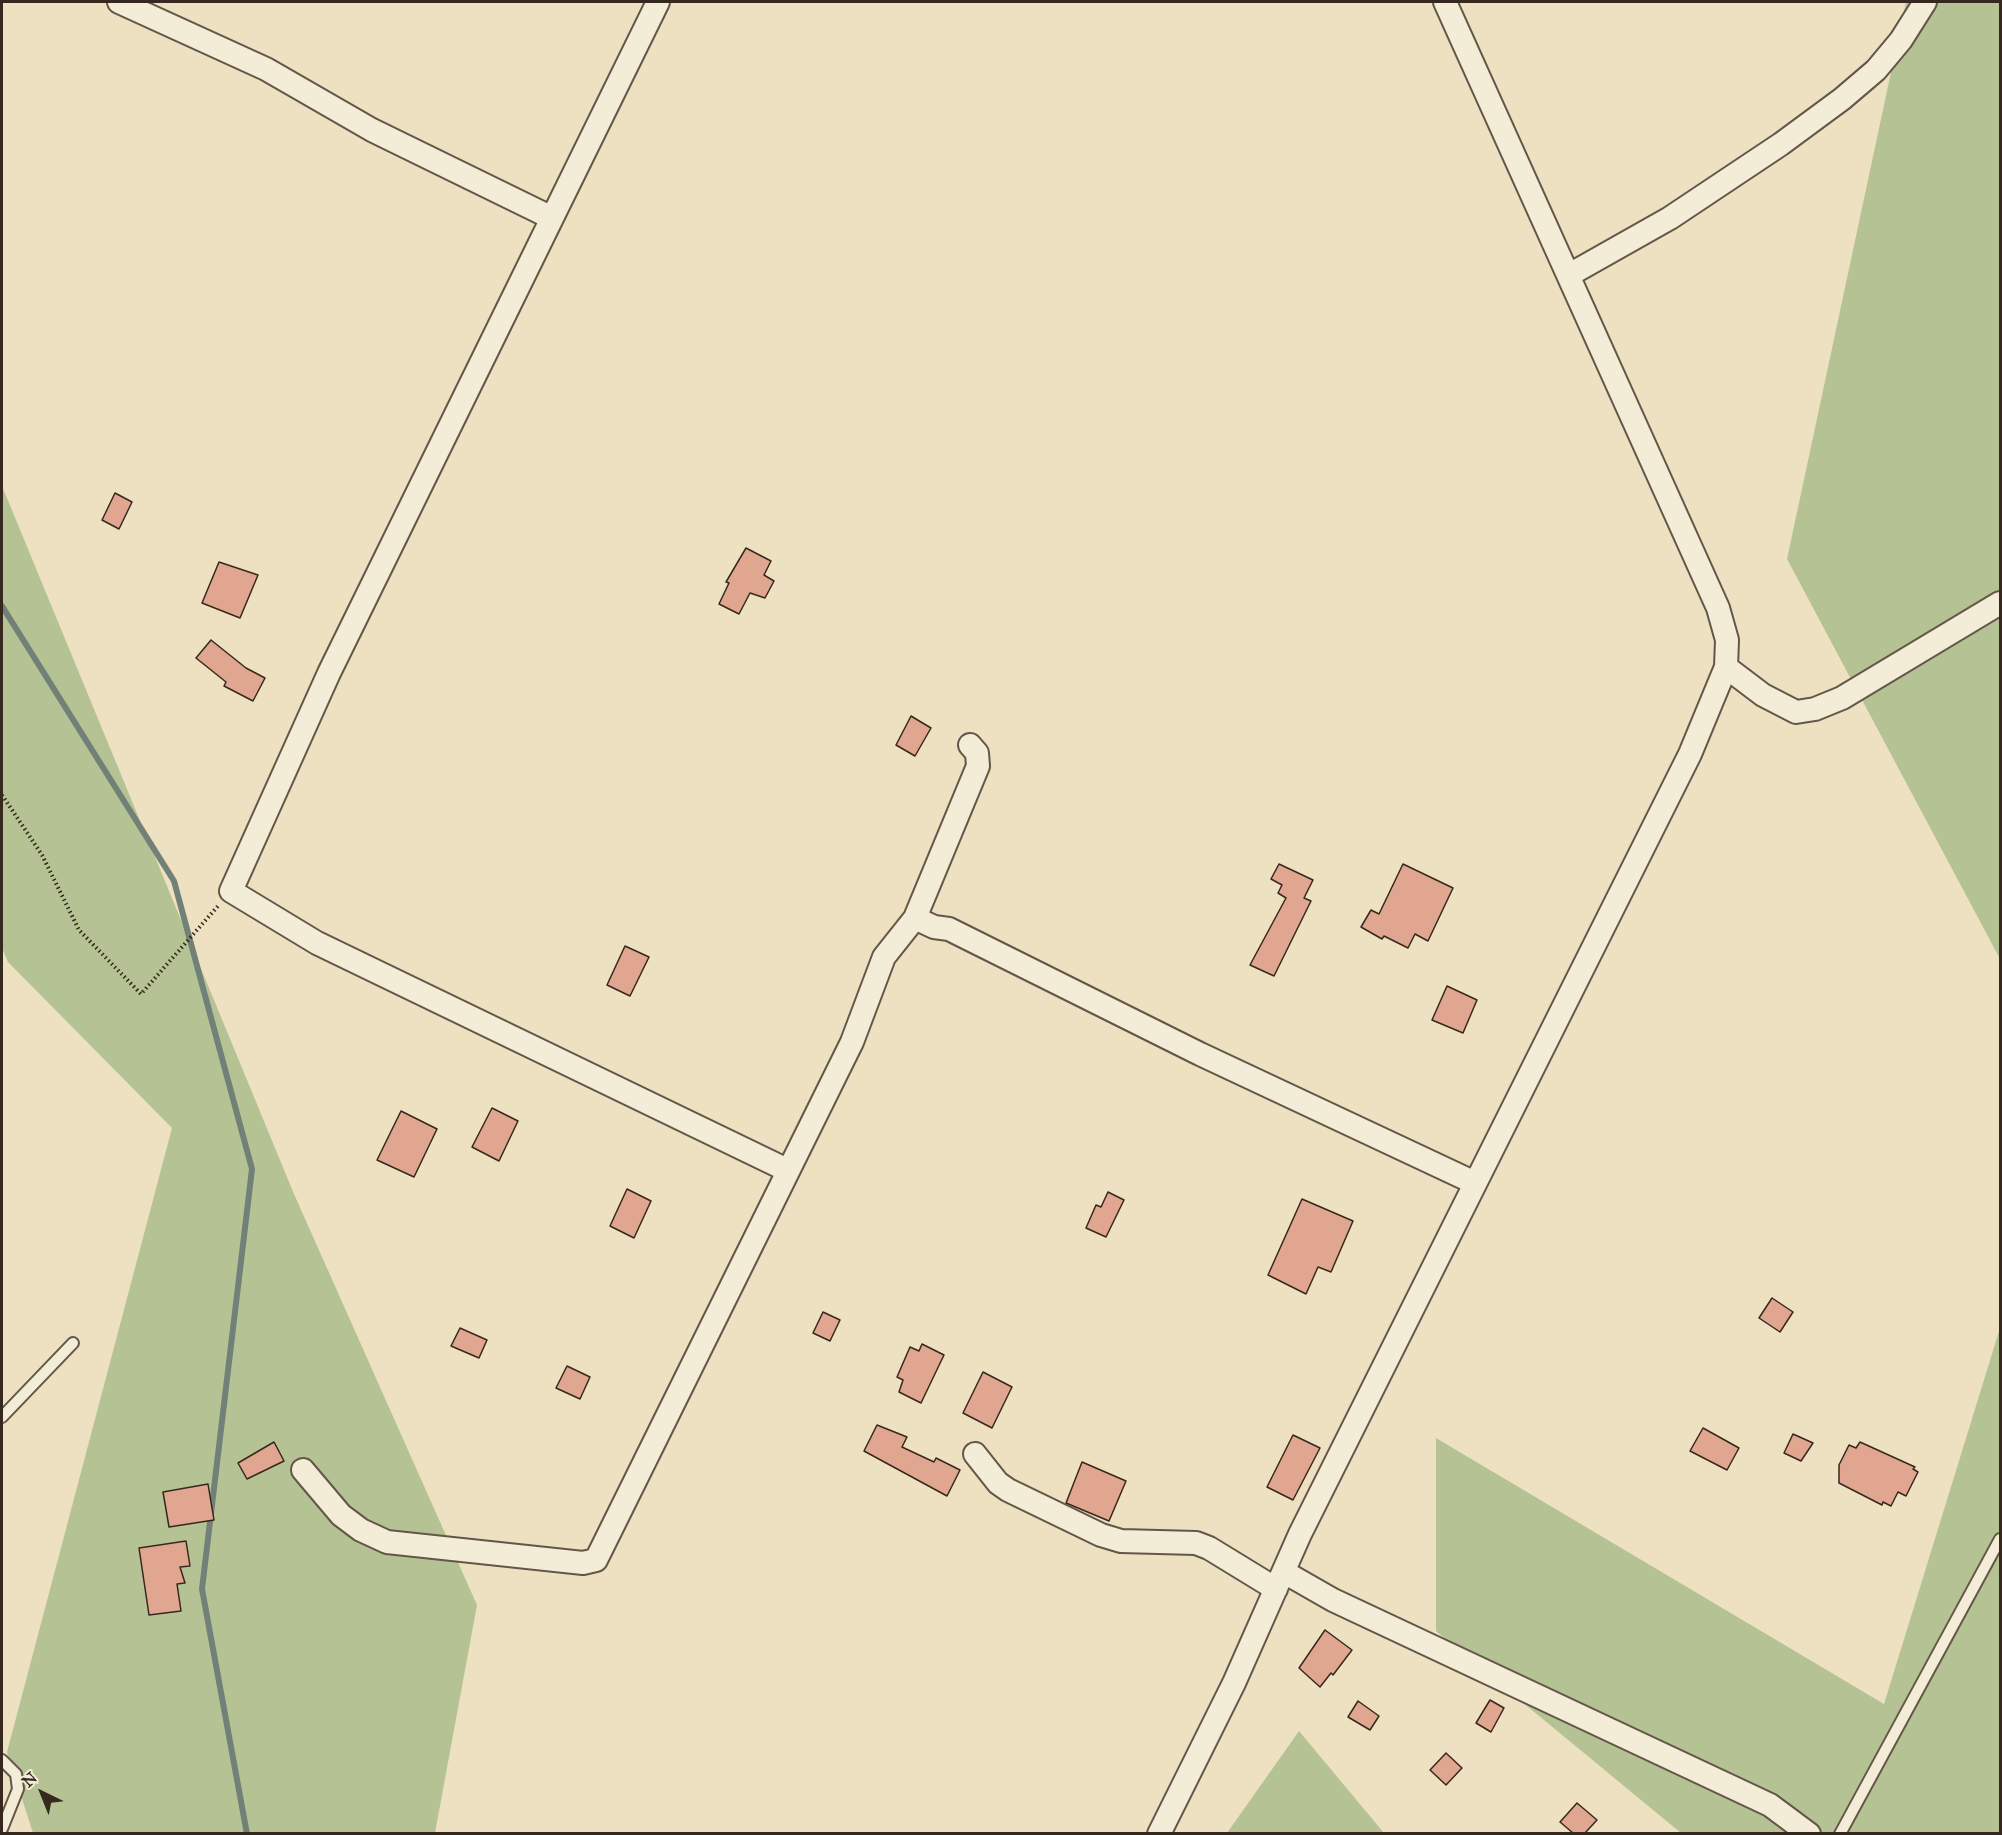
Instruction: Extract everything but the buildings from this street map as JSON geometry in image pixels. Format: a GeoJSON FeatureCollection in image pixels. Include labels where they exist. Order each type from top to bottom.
{"type":"FeatureCollection","features":[{"type":"Feature","properties":{"kind":"street"},"geometry":{"type":"LineString","coordinates":[[119,2],[266,69],[372,130],[552,218]]}},
{"type":"Feature","properties":{"kind":"street"},"geometry":{"type":"LineString","coordinates":[[658,2],[329,673],[231,891],[317,943],[738,1149],[787,1170]]}},
{"type":"Feature","properties":{"kind":"street"},"geometry":{"type":"LineString","coordinates":[[1159,1833],[1234,1683],[1300,1534],[1685,765],[1726,668],[1727,640],[1718,608],[1445,2]]}},
{"type":"Feature","properties":{"kind":"street"},"geometry":{"type":"LineString","coordinates":[[1569,275],[1670,218],[1781,144],[1842,99],[1876,70],[1901,40],[1925,2]]}},
{"type":"Feature","properties":{"kind":"street"},"geometry":{"type":"LineString","coordinates":[[1726,668],[1763,695],[1796,712],[1815,709],[1842,698],[2001,603]]}},
{"type":"Feature","properties":{"kind":"street"},"geometry":{"type":"LineString","coordinates":[[303,1470],[341,1515],[362,1530],[387,1542],[583,1563],[596,1560],[862,1020],[884,957],[915,918],[978,766],[977,753],[970,745]]}},
{"type":"Feature","properties":{"kind":"street"},"geometry":{"type":"LineString","coordinates":[[915,918],[934,927],[949,929],[1200,1054],[1475,1183]]}},
{"type":"Feature","properties":{"kind":"street"},"geometry":{"type":"LineString","coordinates":[[975,1454],[998,1483],[1008,1490],[1101,1535],[1121,1541],[1196,1544],[1280,1581],[1333,1600],[1770,1805],[1809,1833]]}},
{"type":"Feature","properties":{"kind":"lane"},"geometry":{"type":"LineString","coordinates":[[2,1417],[73,1343]]}},
{"type":"Feature","properties":{"kind":"lane"},"geometry":{"type":"LineString","coordinates":[[1840,1833],[2001,1539]]}},
{"type":"Feature","properties":{"kind":"lane"},"geometry":{"type":"LineString","coordinates":[[2,1760],[16,1774],[18,1789],[2,1829]]}},
{"type":"Feature","properties":{"kind":"path"},"geometry":{"type":"LineString","coordinates":[[2,795],[42,855],[80,930],[141,994],[231,891]]}},
{"type":"Feature","properties":{"kind":"green space"},"geometry":{"type":"Polygon","coordinates":[[[1906,2],[2000,2],[2000,959],[1787,559],[1906,2]]]}},
{"type":"Feature","properties":{"kind":"green space"},"geometry":{"type":"Polygon","coordinates":[[[2,486],[294,1194],[477,1605],[435,1833],[33,1833],[7,1752],[172,1128],[8,962],[2,948],[2,486]]]}},
{"type":"Feature","properties":{"kind":"green space"},"geometry":{"type":"Polygon","coordinates":[[[2000,1328],[2000,1833],[1681,1833],[1436,1631],[1436,1438],[1884,1704],[2000,1328]]]}},
{"type":"Feature","properties":{"kind":"green space"},"geometry":{"type":"Polygon","coordinates":[[[1299,1731],[1384,1833],[1227,1833],[1299,1731]]]}},
{"type":"Feature","properties":{"kind":"waterway"},"geometry":{"type":"LineString","coordinates":[[2,606],[174,881],[252,1169],[202,1589],[247,1834]]}}]}
